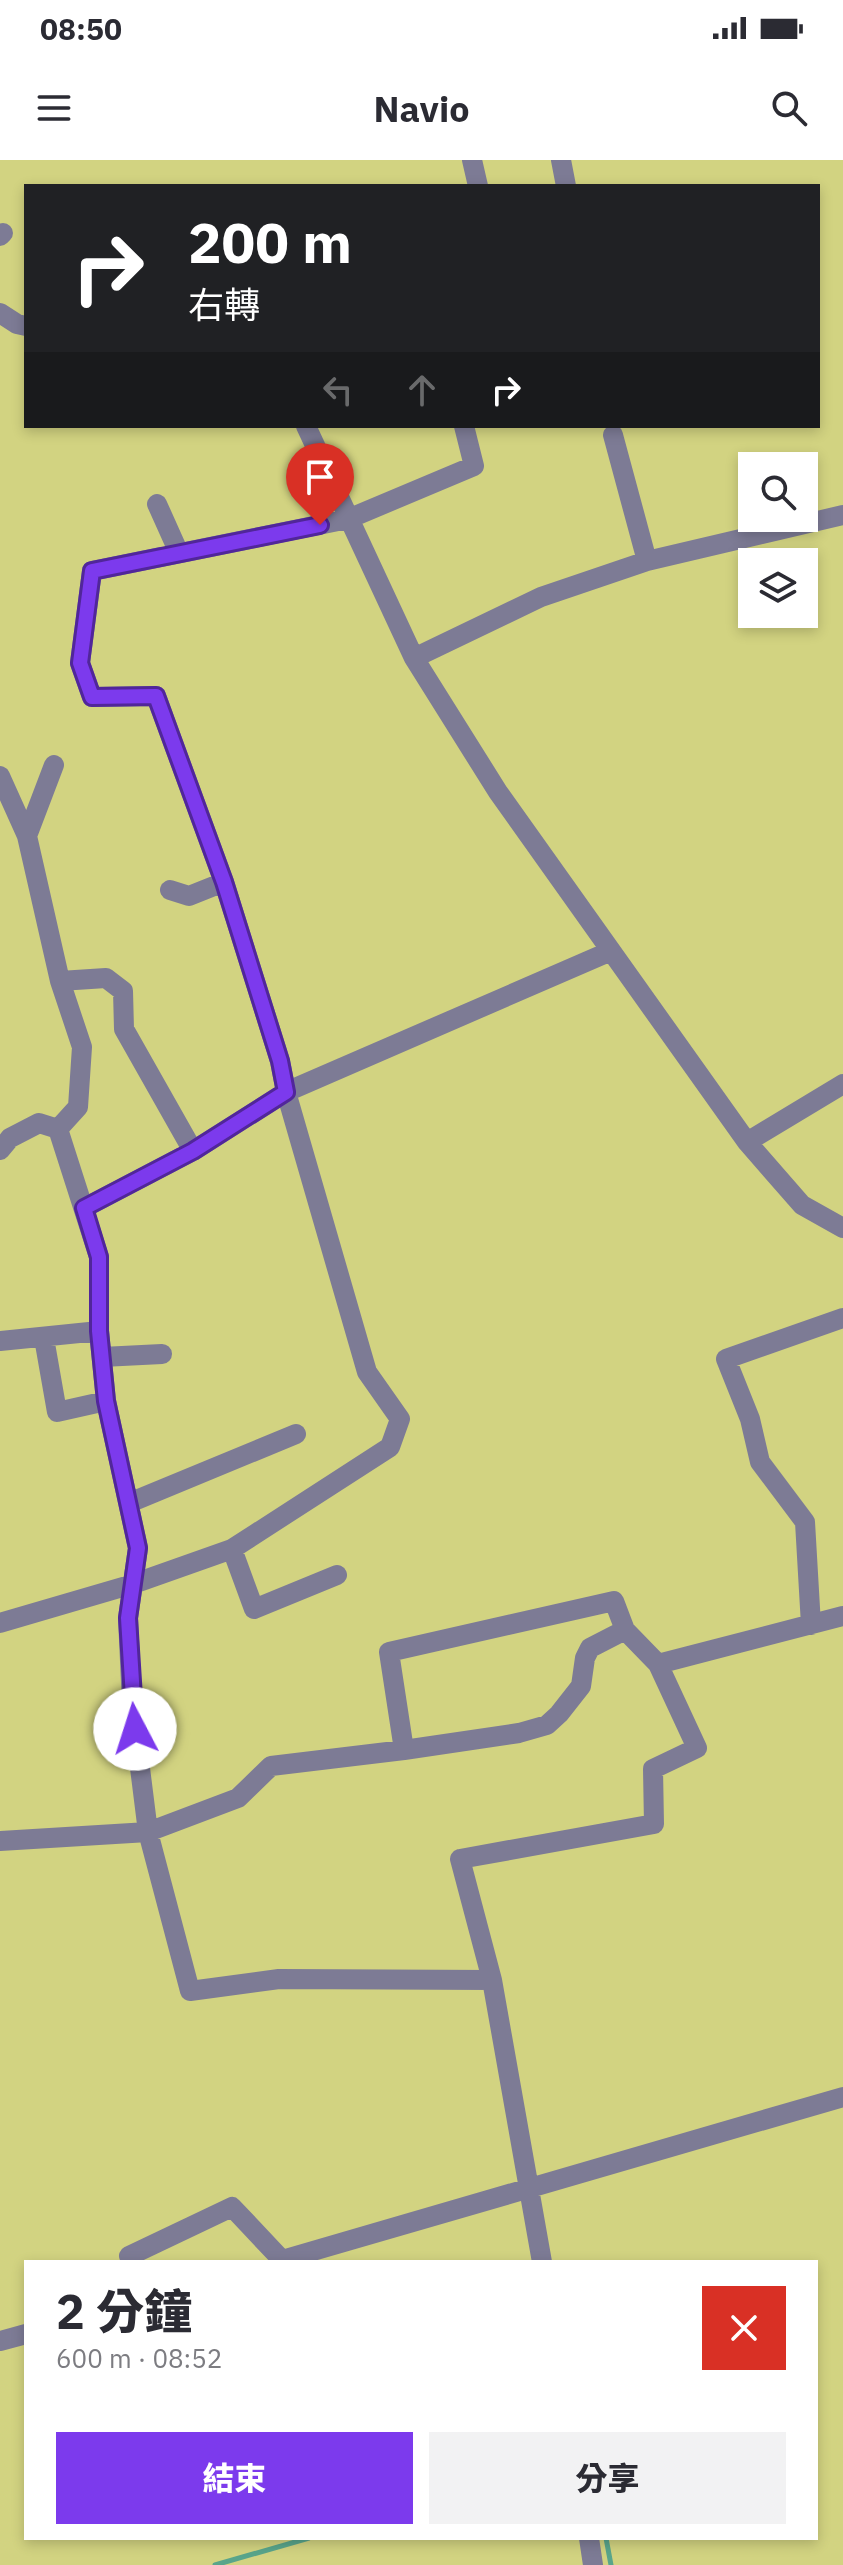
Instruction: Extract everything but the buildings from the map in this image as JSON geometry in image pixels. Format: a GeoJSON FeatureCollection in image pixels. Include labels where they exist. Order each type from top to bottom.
{"type":"FeatureCollection","features":[{"type":"Feature","properties":{"kind":"street"},"geometry":{"type":"LineString","coordinates":[[472,160],[478,184]]}},
{"type":"Feature","properties":{"kind":"street"},"geometry":{"type":"LineString","coordinates":[[561,160],[566,184]]}},
{"type":"Feature","properties":{"kind":"street"},"geometry":{"type":"LineString","coordinates":[[0,313],[24,326]]}},
{"type":"Feature","properties":{"kind":"street"},"geometry":{"type":"LineString","coordinates":[[307,428],[414,658],[498,792],[747,1142],[802,1205],[843,1228]]}},
{"type":"Feature","properties":{"kind":"street"},"geometry":{"type":"LineString","coordinates":[[0,1623],[133,1584],[232,1549],[390,1447],[400,1419],[367,1372],[286,1092],[280,1061],[224,882],[156,696],[92,697],[80,663],[92,571],[348,519],[474,466],[464,428]]}},
{"type":"Feature","properties":{"kind":"street"},"geometry":{"type":"LineString","coordinates":[[613,435],[647,561]]}},
{"type":"Feature","properties":{"kind":"street"},"geometry":{"type":"LineString","coordinates":[[157,504],[179,553]]}},
{"type":"Feature","properties":{"kind":"street"},"geometry":{"type":"LineString","coordinates":[[414,658],[541,597],[647,561],[843,515]]}},
{"type":"Feature","properties":{"kind":"street"},"geometry":{"type":"LineString","coordinates":[[27,836],[54,765]]}},
{"type":"Feature","properties":{"kind":"street"},"geometry":{"type":"LineString","coordinates":[[0,776],[27,836],[60,981],[82,1047],[78,1107],[58,1129]]}},
{"type":"Feature","properties":{"kind":"street"},"geometry":{"type":"LineString","coordinates":[[170,890],[189,896],[224,882]]}},
{"type":"Feature","properties":{"kind":"street"},"geometry":{"type":"LineString","coordinates":[[84,1208],[193,1151],[286,1092],[611,951]]}},
{"type":"Feature","properties":{"kind":"street"},"geometry":{"type":"LineString","coordinates":[[60,981],[106,978],[123,991],[124,1029],[193,1151]]}},
{"type":"Feature","properties":{"kind":"street"},"geometry":{"type":"LineString","coordinates":[[747,1142],[843,1084]]}},
{"type":"Feature","properties":{"kind":"street"},"geometry":{"type":"LineString","coordinates":[[0,1150],[10,1138],[39,1123],[58,1129]]}},
{"type":"Feature","properties":{"kind":"street"},"geometry":{"type":"LineString","coordinates":[[58,1129],[99,1257],[99,1331],[106,1401],[138,1548],[128,1618],[132,1704],[148,1832],[190,1991],[279,1979],[492,1980]]}},
{"type":"Feature","properties":{"kind":"street"},"geometry":{"type":"LineString","coordinates":[[811,1625],[805,1522],[760,1462],[750,1419],[726,1359],[843,1318]]}},
{"type":"Feature","properties":{"kind":"street"},"geometry":{"type":"LineString","coordinates":[[0,1341],[99,1331]]}},
{"type":"Feature","properties":{"kind":"street"},"geometry":{"type":"LineString","coordinates":[[44,1338],[57,1412],[106,1401]]}},
{"type":"Feature","properties":{"kind":"street"},"geometry":{"type":"LineString","coordinates":[[102,1357],[162,1354]]}},
{"type":"Feature","properties":{"kind":"street"},"geometry":{"type":"LineString","coordinates":[[129,1503],[296,1434]]}},
{"type":"Feature","properties":{"kind":"street"},"geometry":{"type":"LineString","coordinates":[[232,1549],[254,1609],[337,1575]]}},
{"type":"Feature","properties":{"kind":"street"},"geometry":{"type":"LineString","coordinates":[[404,1750],[389,1652],[614,1601],[625,1630],[658,1664],[697,1748],[653,1769],[654,1824],[460,1859],[492,1980],[542,2260]]}},
{"type":"Feature","properties":{"kind":"street"},"geometry":{"type":"LineString","coordinates":[[658,1664],[843,1616]]}},
{"type":"Feature","properties":{"kind":"street"},"geometry":{"type":"LineString","coordinates":[[0,1841],[148,1832],[238,1798],[271,1766],[519,1733],[547,1725],[581,1686],[585,1658],[590,1648],[625,1630]]}},
{"type":"Feature","properties":{"kind":"street"},"geometry":{"type":"LineString","coordinates":[[286,2260],[843,2097]]}},
{"type":"Feature","properties":{"kind":"street"},"geometry":{"type":"LineString","coordinates":[[131,2260],[129,2256],[232,2207],[282,2260]]}},
{"type":"Feature","properties":{"kind":"street"},"geometry":{"type":"LineString","coordinates":[[0,2341],[24,2335]]}},
{"type":"Feature","properties":{"kind":"street"},"geometry":{"type":"LineString","coordinates":[[589,2540],[593,2565]]}},
{"type":"Feature","properties":{"kind":"waterway"},"geometry":{"type":"LineString","coordinates":[[215,2565],[302,2540]]}},
{"type":"Feature","properties":{"kind":"waterway"},"geometry":{"type":"LineString","coordinates":[[606,2540],[611,2565]]}},
{"type":"Feature","properties":{"kind":"route"},"geometry":{"type":"LineString","coordinates":[[135,1729],[128,1618],[138,1548],[106,1401],[99,1331],[99,1257],[84,1208],[193,1151],[286,1092],[280,1061],[224,882],[156,696],[92,697],[80,663],[92,571],[320,525]]}}]}
